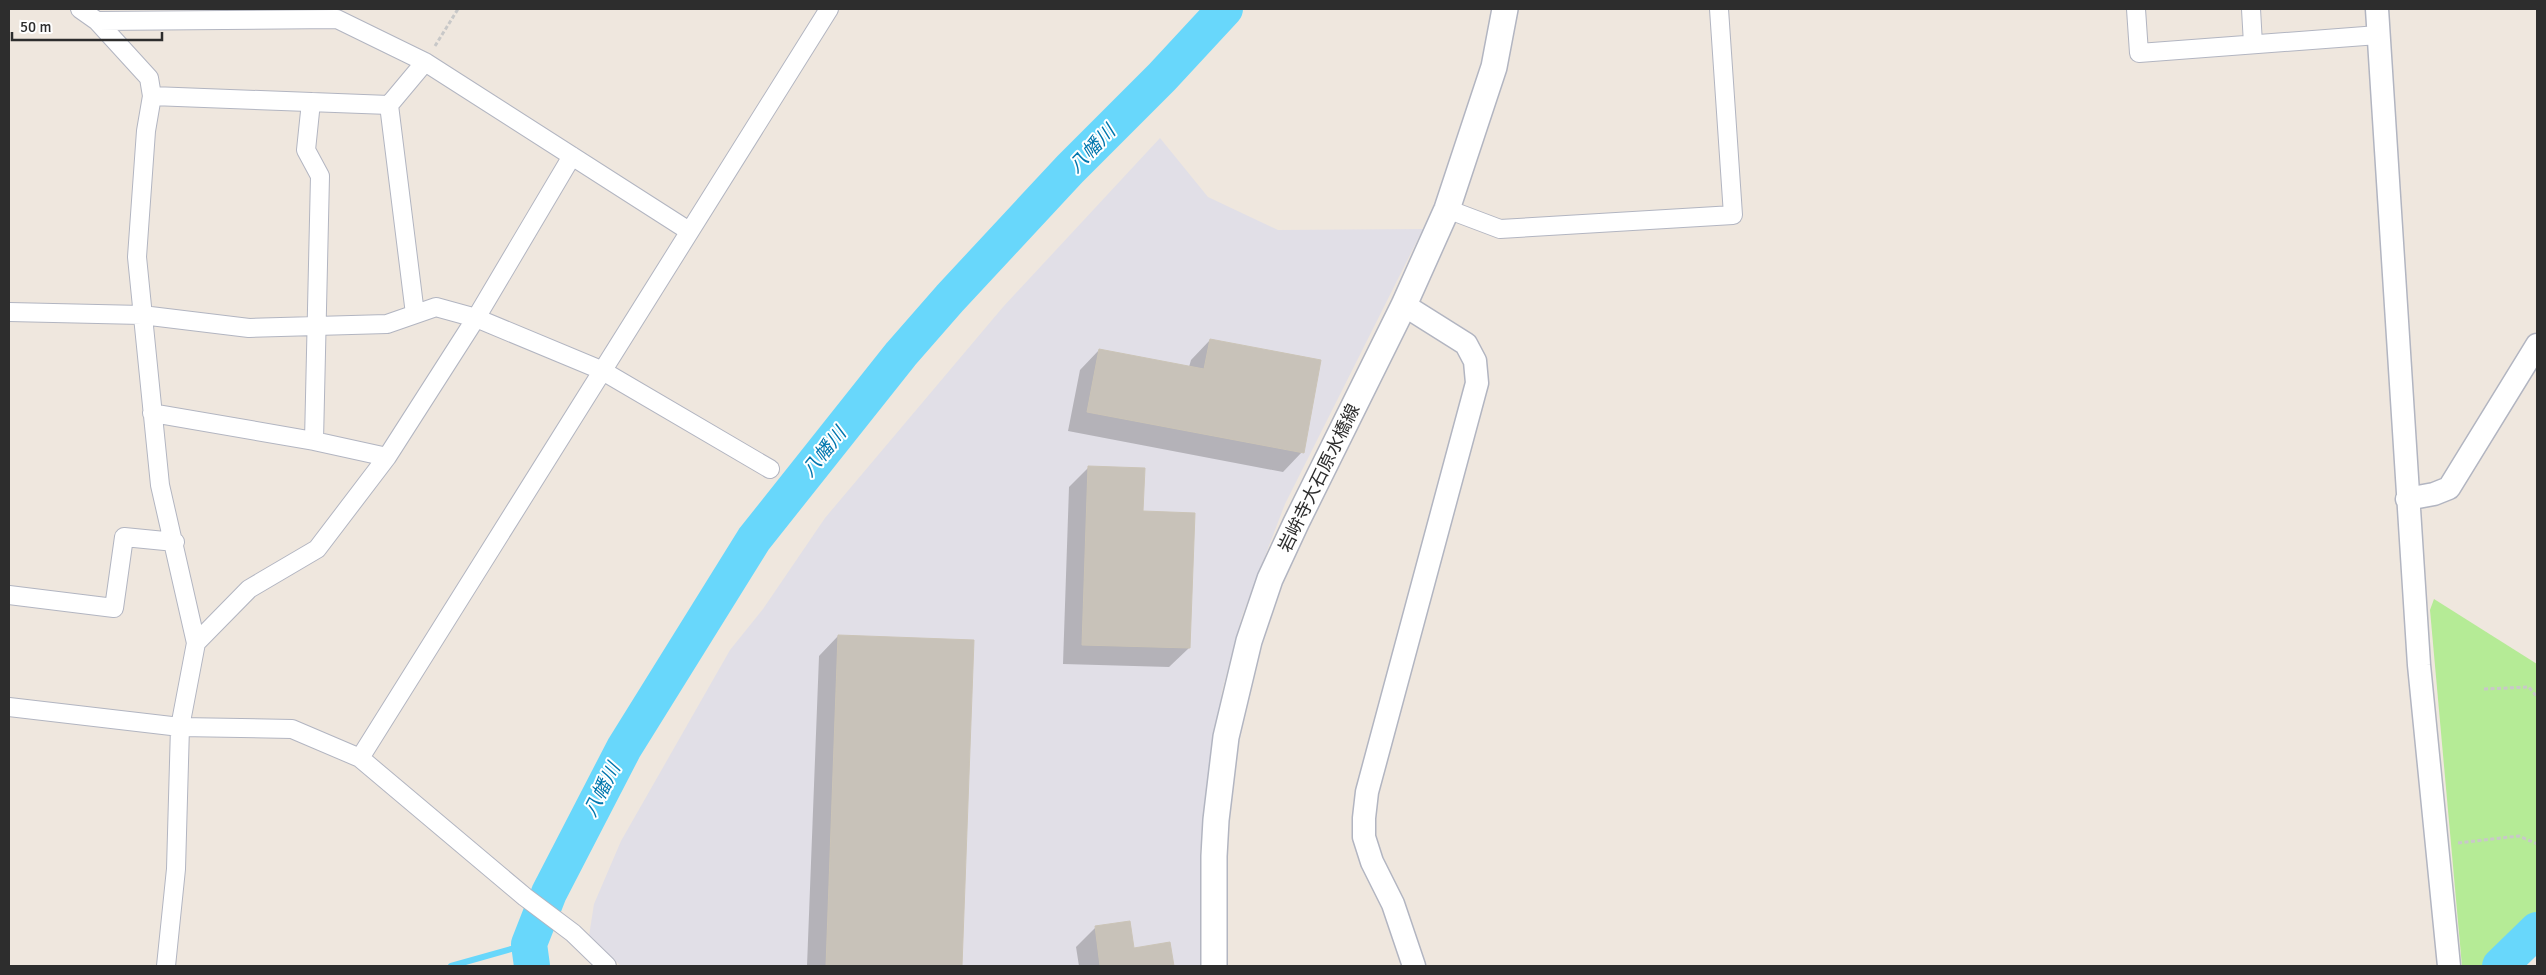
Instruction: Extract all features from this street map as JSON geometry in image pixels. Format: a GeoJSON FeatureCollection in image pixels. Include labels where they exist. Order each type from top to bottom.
{"type":"FeatureCollection","features":[{"type":"Feature","properties":{"kind":"main road","name":"岩峅寺大石原水橋線"},"geometry":{"type":"LineString","coordinates":[[1214,966],[1214,856],[1216,820],[1226,737],[1249,640],[1270,579],[1296,522],[1404,305],[1447,209],[1494,67],[1505,9]]}},
{"type":"Feature","properties":{"kind":"street"},"geometry":{"type":"LineString","coordinates":[[80,9],[97,21],[149,78],[152,96],[146,131],[137,257],[160,485],[196,643],[180,727],[176,869],[166,966]]}},
{"type":"Feature","properties":{"kind":"street"},"geometry":{"type":"LineString","coordinates":[[360,758],[601,370],[829,9]]}},
{"type":"Feature","properties":{"kind":"street"},"geometry":{"type":"LineString","coordinates":[[1447,209],[1500,229],[1733,215],[1719,9]]}},
{"type":"Feature","properties":{"kind":"street"},"geometry":{"type":"LineString","coordinates":[[2136,9],[2139,52],[2378,35]]}},
{"type":"Feature","properties":{"kind":"street"},"geometry":{"type":"LineString","coordinates":[[2251,9],[2254,44]]}},
{"type":"Feature","properties":{"kind":"street"},"geometry":{"type":"LineString","coordinates":[[2377,9],[2419,665],[2449,966]]}},
{"type":"Feature","properties":{"kind":"street"},"geometry":{"type":"LineString","coordinates":[[97,21],[337,19],[425,62],[689,231]]}},
{"type":"Feature","properties":{"kind":"street"},"geometry":{"type":"LineString","coordinates":[[415,314],[389,105],[425,62]]}},
{"type":"Feature","properties":{"kind":"street"},"geometry":{"type":"LineString","coordinates":[[152,96],[389,105]]}},
{"type":"Feature","properties":{"kind":"street"},"geometry":{"type":"LineString","coordinates":[[311,102],[306,150],[320,176],[314,441]]}},
{"type":"Feature","properties":{"kind":"street"},"geometry":{"type":"LineString","coordinates":[[196,643],[249,589],[318,549],[387,457],[476,318],[572,156]]}},
{"type":"Feature","properties":{"kind":"street"},"geometry":{"type":"LineString","coordinates":[[1404,305],[1466,344],[1475,361],[1477,383],[1367,792],[1364,818],[1364,837],[1372,862],[1393,904],[1414,966]]}},
{"type":"Feature","properties":{"kind":"street"},"geometry":{"type":"LineString","coordinates":[[9,312],[142,315],[249,328],[387,324],[436,307],[476,318],[601,370],[770,469]]}},
{"type":"Feature","properties":{"kind":"street"},"geometry":{"type":"LineString","coordinates":[[2407,499],[2434,494],[2449,488],[2537,345]]}},
{"type":"Feature","properties":{"kind":"street"},"geometry":{"type":"LineString","coordinates":[[152,413],[314,441],[387,457]]}},
{"type":"Feature","properties":{"kind":"street"},"geometry":{"type":"LineString","coordinates":[[9,595],[114,608],[124,536],[174,542]]}},
{"type":"Feature","properties":{"kind":"street"},"geometry":{"type":"LineString","coordinates":[[9,707],[180,727],[292,729],[360,758],[525,897],[573,933],[608,966]]}},
{"type":"Feature","properties":{"kind":"path"},"geometry":{"type":"LineString","coordinates":[[425,62],[458,9]]}},
{"type":"Feature","properties":{"kind":"path"},"geometry":{"type":"LineString","coordinates":[[2484,689],[2529,687],[2537,697]]}},
{"type":"Feature","properties":{"kind":"path"},"geometry":{"type":"LineString","coordinates":[[2437,846],[2519,836],[2537,844]]}},
{"type":"Feature","properties":{"kind":"shaded area"},"geometry":{"type":"Polygon","coordinates":[[[1160,138],[1208,197],[1278,230],[1423,229],[1285,504],[1242,616],[1222,691],[1200,852],[1202,966],[621,966],[589,936],[594,904],[621,841],[730,650],[763,609],[825,518],[1003,307],[1160,138]]]}},
{"type":"Feature","properties":{"kind":"green space"},"geometry":{"type":"Polygon","coordinates":[[[2434,599],[2537,664],[2537,911],[2490,966],[2462,966],[2430,610],[2434,599]]]}},
{"type":"Feature","properties":{"kind":"building"},"geometry":{"type":"Polygon","coordinates":[[[1210,339],[1321,360],[1304,453],[1087,412],[1099,349],[1204,369],[1210,339]]]}},
{"type":"Feature","properties":{"kind":"building"},"geometry":{"type":"Polygon","coordinates":[[[1088,466],[1145,468],[1143,511],[1195,513],[1190,648],[1082,645],[1088,466]]]}},
{"type":"Feature","properties":{"kind":"building"},"geometry":{"type":"Polygon","coordinates":[[[838,635],[974,640],[962,966],[826,966],[838,635]]]}},
{"type":"Feature","properties":{"kind":"building"},"geometry":{"type":"Polygon","coordinates":[[[1130,921],[1134,948],[1170,942],[1174,966],[1100,966],[1095,926],[1130,921]]]}},
{"type":"Feature","properties":{"kind":"waterway","name":"八幡川"},"geometry":{"type":"LineString","coordinates":[[532,966],[529,944],[549,893],[624,748],[754,539],[901,354],[950,298],[1070,169],[1162,77],[1225,9]]}},
{"type":"Feature","properties":{"kind":"waterway"},"geometry":{"type":"LineString","coordinates":[[2500,966],[2537,930]]}},
{"type":"Feature","properties":{"kind":"waterway"},"geometry":{"type":"LineString","coordinates":[[451,966],[529,944]]}}]}
